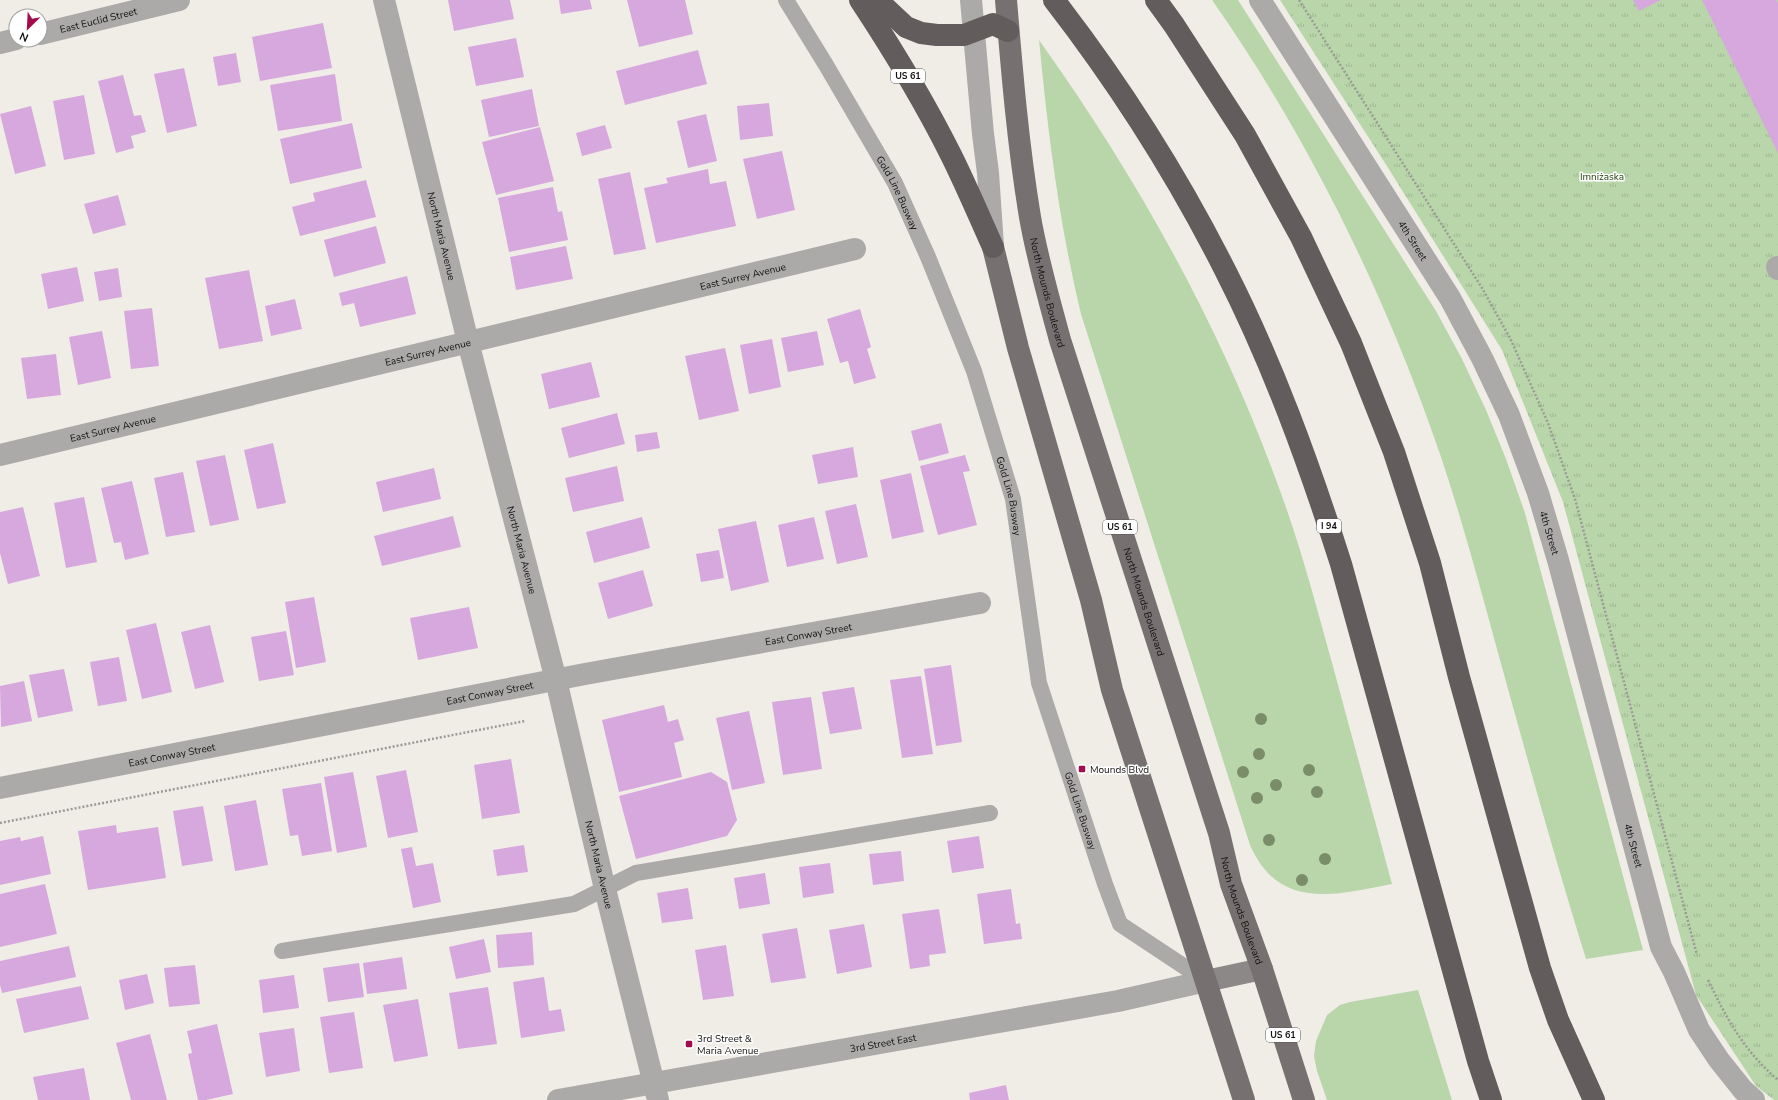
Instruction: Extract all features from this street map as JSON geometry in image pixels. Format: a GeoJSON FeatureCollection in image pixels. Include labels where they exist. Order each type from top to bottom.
{"type":"FeatureCollection","features":[{"type":"Feature","properties":{"kind":"highway","name":"US 61"},"geometry":{"type":"LineString","coordinates":[[860,0],[900,62],[931,118],[993,247]]}},
{"type":"Feature","properties":{"kind":"highway"},"geometry":{"type":"LineString","coordinates":[[876,0],[906,27],[921,33],[937,35],[964,35],[993,24],[1008,30]]}},
{"type":"Feature","properties":{"kind":"highway","name":"I 94"},"geometry":{"type":"LineString","coordinates":[[1054,0],[1115,83],[1186,197],[1229,277],[1261,347],[1293,426],[1318,492],[1341,564],[1478,1061],[1491,1100]]}},
{"type":"Feature","properties":{"kind":"highway"},"geometry":{"type":"LineString","coordinates":[[1156,0],[1174,25],[1245,135],[1301,237],[1354,350],[1394,452],[1430,563],[1459,677],[1540,968],[1558,1020],[1594,1100]]}},
{"type":"Feature","properties":{"kind":"main road","name":"North Mounds Boulevard"},"geometry":{"type":"LineString","coordinates":[[1006,0],[1020,152],[1030,218],[1060,340],[1219,833],[1231,884],[1262,969],[1304,1100]]}},
{"type":"Feature","properties":{"kind":"main road","name":"US 61"},"geometry":{"type":"LineString","coordinates":[[993,247],[1018,348],[1091,600],[1112,690],[1244,1100]]}},
{"type":"Feature","properties":{"kind":"main road"},"geometry":{"type":"LineString","coordinates":[[1206,982],[1262,969]]}},
{"type":"Feature","properties":{"kind":"street","name":"East Euclid Street"},"geometry":{"type":"LineString","coordinates":[[48,32],[179,0]]}},
{"type":"Feature","properties":{"kind":"street","name":"North Maria Avenue"},"geometry":{"type":"LineString","coordinates":[[384,0],[468,342],[556,680],[605,889],[656,1091]]}},
{"type":"Feature","properties":{"kind":"street"},"geometry":{"type":"LineString","coordinates":[[971,0],[988,173],[993,247]]}},
{"type":"Feature","properties":{"kind":"street","name":"4th Street"},"geometry":{"type":"LineString","coordinates":[[1260,0],[1450,298],[1479,351],[1509,415],[1538,493],[1558,560],[1661,947],[1700,1030],[1719,1060],[1743,1090],[1754,1100]]}},
{"type":"Feature","properties":{"kind":"street","name":"East Surrey Avenue"},"geometry":{"type":"LineString","coordinates":[[0,456],[856,249]]}},
{"type":"Feature","properties":{"kind":"street","name":"East Conway Street"},"geometry":{"type":"LineString","coordinates":[[0,788],[556,680],[980,602]]}},
{"type":"Feature","properties":{"kind":"street","name":"3rd Street East"},"geometry":{"type":"LineString","coordinates":[[558,1100],[656,1091],[1118,1001],[1206,982]]}},
{"type":"Feature","properties":{"kind":"lane","name":"Gold Line Busway"},"geometry":{"type":"LineString","coordinates":[[786,0],[826,65],[895,184],[928,257],[974,371],[1013,499],[1039,683],[1105,884],[1120,924],[1206,982]]}},
{"type":"Feature","properties":{"kind":"lane"},"geometry":{"type":"LineString","coordinates":[[282,951],[574,904],[636,873],[990,813]]}},
{"type":"Feature","properties":{"kind":"path"},"geometry":{"type":"LineString","coordinates":[[0,823],[525,721]]}},
{"type":"Feature","properties":{"kind":"green space"},"geometry":{"type":"Polygon","coordinates":[[[1212,0],[1238,0],[1436,311],[1462,359],[1486,410],[1506,459],[1525,513],[1643,950],[1586,959],[1546,824],[1476,571],[1458,512],[1440,454],[1395,335],[1342,219],[1312,162],[1281,107],[1212,0]]]}},
{"type":"Feature","properties":{"kind":"green space","name":"Imniżaska"},"geometry":{"type":"Polygon","coordinates":[[[1280,0],[1778,0],[1778,1100],[1774,1100],[1756,1086],[1696,995],[1563,502],[1502,350],[1385,163],[1280,0]]]}},
{"type":"Feature","properties":{"kind":"green space"},"geometry":{"type":"Polygon","coordinates":[[[1039,40],[1110,146],[1143,200],[1204,312],[1256,428],[1287,510],[1302,555],[1392,884],[1350,892],[1330,894],[1310,893],[1293,889],[1276,880],[1262,866],[1250,845],[1081,314],[1060,212],[1046,109],[1039,40]]]}},
{"type":"Feature","properties":{"kind":"green space"},"geometry":{"type":"Polygon","coordinates":[[[1418,990],[1452,1100],[1327,1100],[1317,1071],[1314,1056],[1316,1041],[1327,1015],[1340,1005],[1350,1002],[1418,990]]]}},
{"type":"Feature","properties":{"kind":"building"},"geometry":{"type":"Polygon","coordinates":[[[448,0],[510,0],[514,19],[454,31],[448,0]]]}},
{"type":"Feature","properties":{"kind":"building"},"geometry":{"type":"Polygon","coordinates":[[[559,0],[590,0],[592,9],[561,14],[559,0]]]}},
{"type":"Feature","properties":{"kind":"building"},"geometry":{"type":"Polygon","coordinates":[[[627,0],[685,0],[693,34],[639,47],[627,0]]]}},
{"type":"Feature","properties":{"kind":"building"},"geometry":{"type":"Polygon","coordinates":[[[1633,0],[1661,0],[1639,11],[1633,0]]]}},
{"type":"Feature","properties":{"kind":"building"},"geometry":{"type":"Polygon","coordinates":[[[1702,0],[1776,0],[1778,3],[1778,153],[1702,0]]]}},
{"type":"Feature","properties":{"kind":"building"},"geometry":{"type":"Polygon","coordinates":[[[323,23],[332,68],[260,81],[252,37],[323,23]]]}},
{"type":"Feature","properties":{"kind":"building"},"geometry":{"type":"Polygon","coordinates":[[[516,38],[524,77],[476,86],[468,47],[516,38]]]}},
{"type":"Feature","properties":{"kind":"building"},"geometry":{"type":"Polygon","coordinates":[[[698,50],[707,84],[625,105],[616,71],[698,50]]]}},
{"type":"Feature","properties":{"kind":"building"},"geometry":{"type":"Polygon","coordinates":[[[236,53],[241,82],[218,86],[213,57],[236,53]]]}},
{"type":"Feature","properties":{"kind":"building"},"geometry":{"type":"Polygon","coordinates":[[[184,68],[197,126],[167,133],[154,74],[184,68]]]}},
{"type":"Feature","properties":{"kind":"building"},"geometry":{"type":"Polygon","coordinates":[[[335,74],[342,121],[278,131],[270,85],[335,74]]]}},
{"type":"Feature","properties":{"kind":"building"},"geometry":{"type":"Polygon","coordinates":[[[123,75],[134,116],[141,115],[146,132],[131,136],[134,148],[116,153],[98,81],[123,75]]]}},
{"type":"Feature","properties":{"kind":"building"},"geometry":{"type":"Polygon","coordinates":[[[532,89],[539,126],[489,137],[481,100],[532,89]]]}},
{"type":"Feature","properties":{"kind":"building"},"geometry":{"type":"Polygon","coordinates":[[[84,95],[95,154],[64,160],[53,101],[84,95]]]}},
{"type":"Feature","properties":{"kind":"building"},"geometry":{"type":"Polygon","coordinates":[[[769,103],[773,136],[740,140],[737,106],[769,103]]]}},
{"type":"Feature","properties":{"kind":"building"},"geometry":{"type":"Polygon","coordinates":[[[31,106],[46,166],[15,174],[0,114],[31,106]]]}},
{"type":"Feature","properties":{"kind":"building"},"geometry":{"type":"Polygon","coordinates":[[[706,114],[717,161],[688,168],[677,121],[706,114]]]}},
{"type":"Feature","properties":{"kind":"building"},"geometry":{"type":"Polygon","coordinates":[[[352,123],[362,168],[290,184],[280,139],[352,123]]]}},
{"type":"Feature","properties":{"kind":"building"},"geometry":{"type":"Polygon","coordinates":[[[605,125],[612,148],[582,156],[576,133],[605,125]]]}},
{"type":"Feature","properties":{"kind":"building"},"geometry":{"type":"Polygon","coordinates":[[[540,127],[554,181],[496,195],[482,142],[540,127]]]}},
{"type":"Feature","properties":{"kind":"building"},"geometry":{"type":"Polygon","coordinates":[[[782,151],[795,210],[757,219],[743,159],[782,151]]]}},
{"type":"Feature","properties":{"kind":"building"},"geometry":{"type":"Polygon","coordinates":[[[708,169],[710,184],[726,181],[736,226],[656,243],[644,188],[668,183],[666,178],[708,169]]]}},
{"type":"Feature","properties":{"kind":"building"},"geometry":{"type":"Polygon","coordinates":[[[630,172],[646,249],[614,255],[598,179],[630,172]]]}},
{"type":"Feature","properties":{"kind":"building"},"geometry":{"type":"Polygon","coordinates":[[[366,180],[376,217],[300,236],[292,207],[315,201],[313,193],[366,180]]]}},
{"type":"Feature","properties":{"kind":"building"},"geometry":{"type":"Polygon","coordinates":[[[553,187],[558,212],[562,211],[568,240],[509,252],[498,198],[553,187]]]}},
{"type":"Feature","properties":{"kind":"building"},"geometry":{"type":"Polygon","coordinates":[[[118,195],[126,225],[93,234],[84,204],[118,195]]]}},
{"type":"Feature","properties":{"kind":"building"},"geometry":{"type":"Polygon","coordinates":[[[376,226],[386,263],[334,277],[324,240],[376,226]]]}},
{"type":"Feature","properties":{"kind":"building"},"geometry":{"type":"Polygon","coordinates":[[[566,246],[573,279],[516,290],[510,257],[566,246]]]}},
{"type":"Feature","properties":{"kind":"building"},"geometry":{"type":"Polygon","coordinates":[[[77,267],[84,301],[48,309],[41,274],[77,267]]]}},
{"type":"Feature","properties":{"kind":"building"},"geometry":{"type":"Polygon","coordinates":[[[118,268],[122,297],[99,301],[94,272],[118,268]]]}},
{"type":"Feature","properties":{"kind":"building"},"geometry":{"type":"Polygon","coordinates":[[[249,270],[263,341],[219,349],[205,278],[249,270]]]}},
{"type":"Feature","properties":{"kind":"building"},"geometry":{"type":"Polygon","coordinates":[[[407,276],[416,314],[360,327],[354,303],[342,306],[339,293],[407,276]]]}},
{"type":"Feature","properties":{"kind":"building"},"geometry":{"type":"Polygon","coordinates":[[[295,299],[302,329],[271,336],[265,306],[295,299]]]}},
{"type":"Feature","properties":{"kind":"building"},"geometry":{"type":"Polygon","coordinates":[[[152,308],[159,366],[131,369],[124,311],[152,308]]]}},
{"type":"Feature","properties":{"kind":"building"},"geometry":{"type":"Polygon","coordinates":[[[860,309],[871,347],[867,349],[876,378],[854,384],[848,361],[840,363],[827,319],[860,309]]]}},
{"type":"Feature","properties":{"kind":"building"},"geometry":{"type":"Polygon","coordinates":[[[102,331],[111,378],[78,385],[69,337],[102,331]]]}},
{"type":"Feature","properties":{"kind":"building"},"geometry":{"type":"Polygon","coordinates":[[[817,331],[824,365],[788,372],[781,338],[817,331]]]}},
{"type":"Feature","properties":{"kind":"building"},"geometry":{"type":"Polygon","coordinates":[[[772,339],[781,387],[749,394],[740,345],[772,339]]]}},
{"type":"Feature","properties":{"kind":"building"},"geometry":{"type":"Polygon","coordinates":[[[725,348],[739,411],[699,420],[685,356],[725,348]]]}},
{"type":"Feature","properties":{"kind":"building"},"geometry":{"type":"Polygon","coordinates":[[[56,354],[61,395],[27,399],[21,358],[56,354]]]}},
{"type":"Feature","properties":{"kind":"building"},"geometry":{"type":"Polygon","coordinates":[[[591,362],[600,397],[549,409],[541,374],[591,362]]]}},
{"type":"Feature","properties":{"kind":"building"},"geometry":{"type":"Polygon","coordinates":[[[617,413],[625,444],[569,458],[561,428],[617,413]]]}},
{"type":"Feature","properties":{"kind":"building"},"geometry":{"type":"Polygon","coordinates":[[[941,423],[949,453],[919,461],[911,431],[941,423]]]}},
{"type":"Feature","properties":{"kind":"building"},"geometry":{"type":"Polygon","coordinates":[[[657,432],[660,448],[637,452],[635,435],[657,432]]]}},
{"type":"Feature","properties":{"kind":"building"},"geometry":{"type":"Polygon","coordinates":[[[273,443],[286,503],[257,509],[244,450],[273,443]]]}},
{"type":"Feature","properties":{"kind":"building"},"geometry":{"type":"Polygon","coordinates":[[[853,447],[858,477],[818,484],[812,455],[853,447]]]}},
{"type":"Feature","properties":{"kind":"building"},"geometry":{"type":"Polygon","coordinates":[[[225,455],[239,520],[210,526],[196,461],[225,455]]]}},
{"type":"Feature","properties":{"kind":"building"},"geometry":{"type":"Polygon","coordinates":[[[965,455],[970,471],[963,472],[977,525],[938,535],[920,466],[965,455]]]}},
{"type":"Feature","properties":{"kind":"building"},"geometry":{"type":"Polygon","coordinates":[[[617,466],[624,501],[573,512],[565,478],[617,466]]]}},
{"type":"Feature","properties":{"kind":"building"},"geometry":{"type":"Polygon","coordinates":[[[434,468],[441,499],[383,512],[376,482],[434,468]]]}},
{"type":"Feature","properties":{"kind":"building"},"geometry":{"type":"Polygon","coordinates":[[[183,472],[195,532],[166,537],[154,478],[183,472]]]}},
{"type":"Feature","properties":{"kind":"building"},"geometry":{"type":"Polygon","coordinates":[[[911,473],[924,532],[892,539],[880,480],[911,473]]]}},
{"type":"Feature","properties":{"kind":"building"},"geometry":{"type":"Polygon","coordinates":[[[132,481],[149,554],[125,560],[121,542],[114,543],[101,488],[132,481]]]}},
{"type":"Feature","properties":{"kind":"building"},"geometry":{"type":"Polygon","coordinates":[[[84,497],[97,562],[66,568],[54,503],[84,497]]]}},
{"type":"Feature","properties":{"kind":"building"},"geometry":{"type":"Polygon","coordinates":[[[856,504],[868,557],[837,564],[825,511],[856,504]]]}},
{"type":"Feature","properties":{"kind":"building"},"geometry":{"type":"Polygon","coordinates":[[[23,507],[40,576],[8,584],[0,553],[0,512],[23,507]]]}},
{"type":"Feature","properties":{"kind":"building"},"geometry":{"type":"Polygon","coordinates":[[[453,516],[461,547],[382,566],[374,536],[453,516]]]}},
{"type":"Feature","properties":{"kind":"building"},"geometry":{"type":"Polygon","coordinates":[[[642,517],[650,548],[594,563],[586,532],[642,517]]]}},
{"type":"Feature","properties":{"kind":"building"},"geometry":{"type":"Polygon","coordinates":[[[814,517],[824,559],[787,567],[778,525],[814,517]]]}},
{"type":"Feature","properties":{"kind":"building"},"geometry":{"type":"Polygon","coordinates":[[[756,521],[769,582],[731,591],[718,529],[756,521]]]}},
{"type":"Feature","properties":{"kind":"building"},"geometry":{"type":"Polygon","coordinates":[[[719,550],[724,578],[701,582],[696,554],[719,550]]]}},
{"type":"Feature","properties":{"kind":"building"},"geometry":{"type":"Polygon","coordinates":[[[643,570],[653,606],[608,619],[598,583],[643,570]]]}},
{"type":"Feature","properties":{"kind":"building"},"geometry":{"type":"Polygon","coordinates":[[[314,597],[326,662],[296,668],[285,602],[314,597]]]}},
{"type":"Feature","properties":{"kind":"building"},"geometry":{"type":"Polygon","coordinates":[[[469,607],[478,648],[418,660],[410,618],[469,607]]]}},
{"type":"Feature","properties":{"kind":"building"},"geometry":{"type":"Polygon","coordinates":[[[156,623],[172,692],[142,699],[126,630],[156,623]]]}},
{"type":"Feature","properties":{"kind":"building"},"geometry":{"type":"Polygon","coordinates":[[[210,625],[224,682],[195,689],[181,632],[210,625]]]}},
{"type":"Feature","properties":{"kind":"building"},"geometry":{"type":"Polygon","coordinates":[[[286,631],[294,675],[259,681],[251,637],[286,631]]]}},
{"type":"Feature","properties":{"kind":"building"},"geometry":{"type":"Polygon","coordinates":[[[119,657],[127,701],[98,706],[90,662],[119,657]]]}},
{"type":"Feature","properties":{"kind":"building"},"geometry":{"type":"Polygon","coordinates":[[[951,665],[962,742],[936,746],[924,669],[951,665]]]}},
{"type":"Feature","properties":{"kind":"building"},"geometry":{"type":"Polygon","coordinates":[[[64,669],[73,711],[38,718],[29,675],[64,669]]]}},
{"type":"Feature","properties":{"kind":"building"},"geometry":{"type":"Polygon","coordinates":[[[921,676],[933,754],[902,758],[890,680],[921,676]]]}},
{"type":"Feature","properties":{"kind":"building"},"geometry":{"type":"Polygon","coordinates":[[[24,681],[32,721],[1,727],[0,686],[24,681]]]}},
{"type":"Feature","properties":{"kind":"building"},"geometry":{"type":"Polygon","coordinates":[[[854,687],[862,729],[830,734],[822,692],[854,687]]]}},
{"type":"Feature","properties":{"kind":"building"},"geometry":{"type":"Polygon","coordinates":[[[811,697],[822,769],[783,775],[772,702],[811,697]]]}},
{"type":"Feature","properties":{"kind":"building"},"geometry":{"type":"Polygon","coordinates":[[[664,705],[668,722],[678,719],[684,740],[674,743],[682,777],[619,792],[602,720],[664,705]]]}},
{"type":"Feature","properties":{"kind":"building"},"geometry":{"type":"Polygon","coordinates":[[[749,711],[765,783],[732,790],[716,718],[749,711]]]}},
{"type":"Feature","properties":{"kind":"building"},"geometry":{"type":"Polygon","coordinates":[[[511,759],[520,813],[482,819],[474,765],[511,759]]]}},
{"type":"Feature","properties":{"kind":"building"},"geometry":{"type":"Polygon","coordinates":[[[406,770],[418,832],[388,838],[376,776],[406,770]]]}},
{"type":"Feature","properties":{"kind":"building"},"geometry":{"type":"Polygon","coordinates":[[[353,772],[367,847],[337,853],[324,777],[353,772]]]}},
{"type":"Feature","properties":{"kind":"building"},"geometry":{"type":"Polygon","coordinates":[[[711,772],[727,782],[737,820],[727,836],[636,859],[619,796],[711,772]]]}},
{"type":"Feature","properties":{"kind":"building"},"geometry":{"type":"Polygon","coordinates":[[[321,783],[332,851],[302,856],[298,835],[290,836],[282,789],[321,783]]]}},
{"type":"Feature","properties":{"kind":"building"},"geometry":{"type":"Polygon","coordinates":[[[256,800],[268,865],[235,871],[224,806],[256,800]]]}},
{"type":"Feature","properties":{"kind":"building"},"geometry":{"type":"Polygon","coordinates":[[[203,806],[213,861],[182,866],[173,811],[203,806]]]}},
{"type":"Feature","properties":{"kind":"building"},"geometry":{"type":"Polygon","coordinates":[[[116,825],[117,833],[158,827],[166,878],[88,890],[78,831],[116,825]]]}},
{"type":"Feature","properties":{"kind":"building"},"geometry":{"type":"Polygon","coordinates":[[[43,836],[51,874],[0,885],[0,841],[20,837],[21,841],[43,836]]]}},
{"type":"Feature","properties":{"kind":"building"},"geometry":{"type":"Polygon","coordinates":[[[979,836],[984,868],[952,873],[947,841],[979,836]]]}},
{"type":"Feature","properties":{"kind":"building"},"geometry":{"type":"Polygon","coordinates":[[[524,845],[528,872],[497,876],[493,850],[524,845]]]}},
{"type":"Feature","properties":{"kind":"building"},"geometry":{"type":"Polygon","coordinates":[[[412,847],[416,866],[433,863],[441,902],[413,908],[401,849],[412,847]]]}},
{"type":"Feature","properties":{"kind":"building"},"geometry":{"type":"Polygon","coordinates":[[[901,851],[904,881],[873,885],[869,854],[901,851]]]}},
{"type":"Feature","properties":{"kind":"building"},"geometry":{"type":"Polygon","coordinates":[[[830,863],[834,893],[803,898],[799,867],[830,863]]]}},
{"type":"Feature","properties":{"kind":"building"},"geometry":{"type":"Polygon","coordinates":[[[765,873],[770,904],[739,909],[734,878],[765,873]]]}},
{"type":"Feature","properties":{"kind":"building"},"geometry":{"type":"Polygon","coordinates":[[[45,884],[57,934],[0,947],[0,894],[45,884]]]}},
{"type":"Feature","properties":{"kind":"building"},"geometry":{"type":"Polygon","coordinates":[[[688,888],[693,919],[662,923],[657,893],[688,888]]]}},
{"type":"Feature","properties":{"kind":"building"},"geometry":{"type":"Polygon","coordinates":[[[1011,889],[1016,924],[1020,923],[1022,939],[984,944],[977,894],[1011,889]]]}},
{"type":"Feature","properties":{"kind":"building"},"geometry":{"type":"Polygon","coordinates":[[[939,909],[946,953],[929,955],[930,966],[910,969],[902,914],[939,909]]]}},
{"type":"Feature","properties":{"kind":"building"},"geometry":{"type":"Polygon","coordinates":[[[864,924],[872,967],[837,974],[829,930],[864,924]]]}},
{"type":"Feature","properties":{"kind":"building"},"geometry":{"type":"Polygon","coordinates":[[[797,928],[806,978],[771,983],[762,934],[797,928]]]}},
{"type":"Feature","properties":{"kind":"building"},"geometry":{"type":"Polygon","coordinates":[[[532,932],[534,965],[498,968],[496,935],[532,932]]]}},
{"type":"Feature","properties":{"kind":"building"},"geometry":{"type":"Polygon","coordinates":[[[484,939],[491,972],[456,979],[449,947],[484,939]]]}},
{"type":"Feature","properties":{"kind":"building"},"geometry":{"type":"Polygon","coordinates":[[[726,945],[734,996],[703,1000],[695,950],[726,945]]]}},
{"type":"Feature","properties":{"kind":"building"},"geometry":{"type":"Polygon","coordinates":[[[69,946],[76,977],[2,993],[0,985],[0,961],[69,946]]]}},
{"type":"Feature","properties":{"kind":"building"},"geometry":{"type":"Polygon","coordinates":[[[402,957],[407,989],[367,994],[363,963],[402,957]]]}},
{"type":"Feature","properties":{"kind":"building"},"geometry":{"type":"Polygon","coordinates":[[[359,963],[364,997],[328,1002],[323,968],[359,963]]]}},
{"type":"Feature","properties":{"kind":"building"},"geometry":{"type":"Polygon","coordinates":[[[195,965],[200,1004],[169,1007],[164,968],[195,965]]]}},
{"type":"Feature","properties":{"kind":"building"},"geometry":{"type":"Polygon","coordinates":[[[147,974],[154,1003],[125,1010],[119,980],[147,974]]]}},
{"type":"Feature","properties":{"kind":"building"},"geometry":{"type":"Polygon","coordinates":[[[294,975],[299,1008],[263,1013],[259,980],[294,975]]]}},
{"type":"Feature","properties":{"kind":"building"},"geometry":{"type":"Polygon","coordinates":[[[544,977],[549,1011],[561,1009],[565,1031],[521,1038],[513,982],[544,977]]]}},
{"type":"Feature","properties":{"kind":"building"},"geometry":{"type":"Polygon","coordinates":[[[81,986],[89,1019],[24,1033],[16,999],[81,986]]]}},
{"type":"Feature","properties":{"kind":"building"},"geometry":{"type":"Polygon","coordinates":[[[488,987],[497,1044],[458,1049],[449,993],[488,987]]]}},
{"type":"Feature","properties":{"kind":"building"},"geometry":{"type":"Polygon","coordinates":[[[418,999],[428,1056],[394,1062],[383,1005],[418,999]]]}},
{"type":"Feature","properties":{"kind":"building"},"geometry":{"type":"Polygon","coordinates":[[[354,1012],[363,1068],[329,1073],[320,1017],[354,1012]]]}},
{"type":"Feature","properties":{"kind":"building"},"geometry":{"type":"Polygon","coordinates":[[[217,1024],[233,1094],[206,1100],[198,1100],[188,1054],[192,1053],[187,1031],[217,1024]]]}},
{"type":"Feature","properties":{"kind":"building"},"geometry":{"type":"Polygon","coordinates":[[[294,1028],[300,1071],[266,1077],[259,1033],[294,1028]]]}},
{"type":"Feature","properties":{"kind":"building"},"geometry":{"type":"Polygon","coordinates":[[[150,1034],[167,1100],[131,1100],[116,1043],[150,1034]]]}},
{"type":"Feature","properties":{"kind":"building"},"geometry":{"type":"Polygon","coordinates":[[[84,1068],[90,1100],[38,1100],[33,1077],[84,1068]]]}},
{"type":"Feature","properties":{"kind":"building"},"geometry":{"type":"Polygon","coordinates":[[[1006,1085],[1009,1100],[970,1100],[969,1093],[1006,1085]]]}},
{"type":"Feature","properties":{"kind":"place","name":"Mounds Blvd"},"geometry":{"type":"Point","coordinates":[1082,769]}},
{"type":"Feature","properties":{"kind":"place","name":"3rd Street & Maria Avenue"},"geometry":{"type":"Point","coordinates":[689,1044]}}]}
